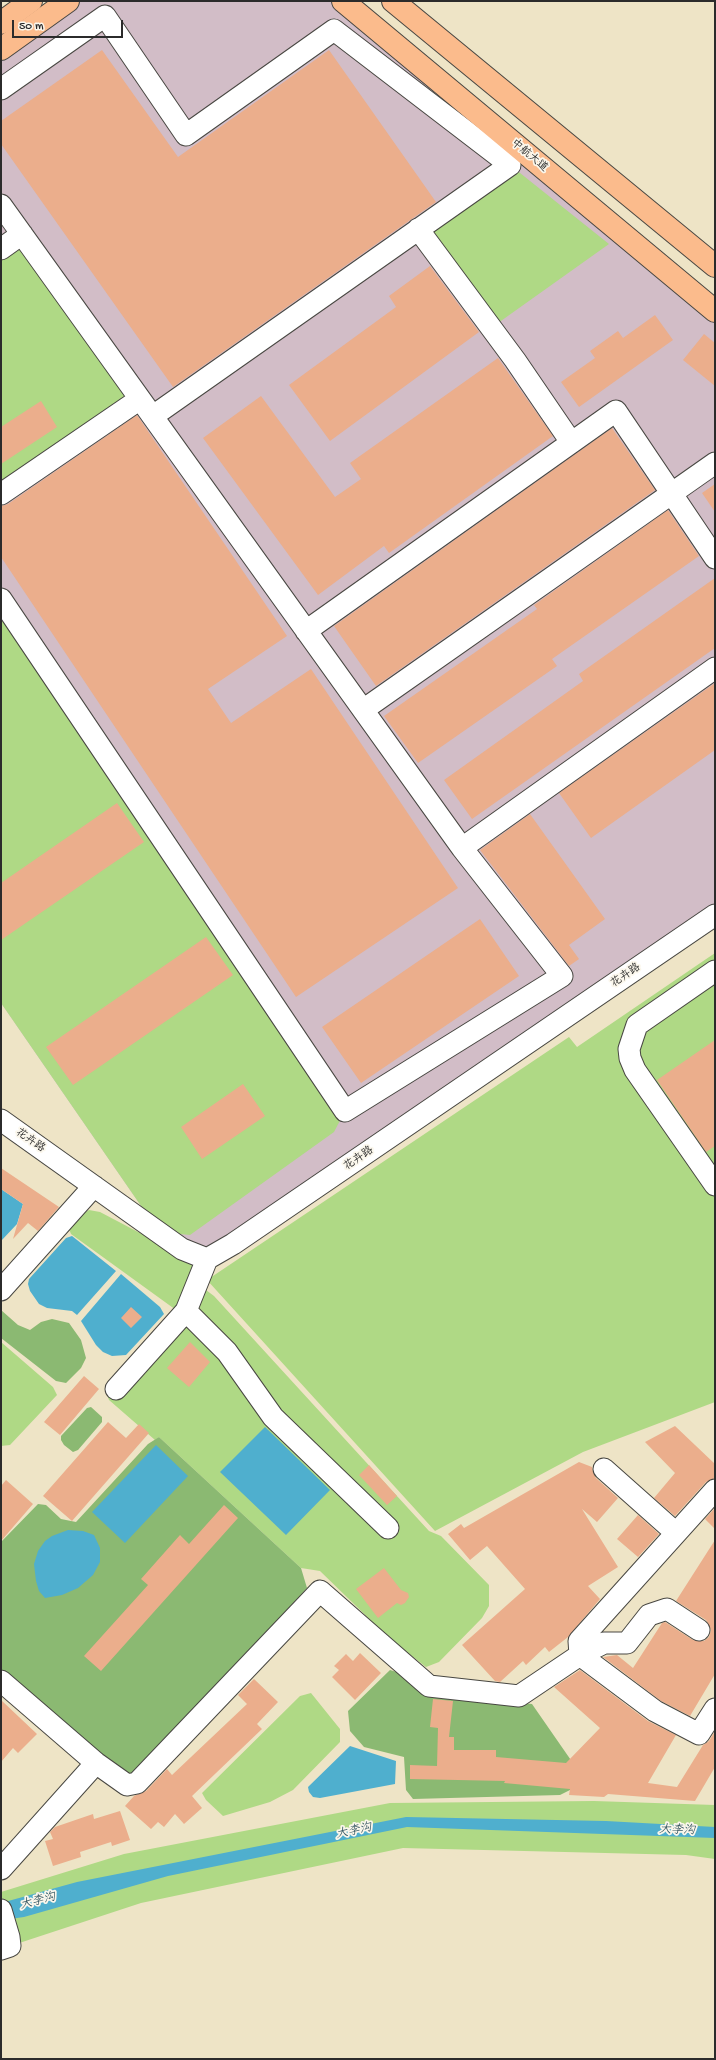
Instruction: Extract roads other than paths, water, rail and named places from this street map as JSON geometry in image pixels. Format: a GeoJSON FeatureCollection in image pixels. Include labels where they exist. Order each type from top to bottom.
{"type":"FeatureCollection","features":[{"type":"Feature","properties":{"kind":"main road"},"geometry":{"type":"LineString","coordinates":[[1,23],[31,1]]}},
{"type":"Feature","properties":{"kind":"main road"},"geometry":{"type":"LineString","coordinates":[[1,49],[68,1]]}},
{"type":"Feature","properties":{"kind":"main road","name":"中航大道"},"geometry":{"type":"LineString","coordinates":[[343,1],[715,311]]}},
{"type":"Feature","properties":{"kind":"main road"},"geometry":{"type":"LineString","coordinates":[[393,1],[715,266]]}},
{"type":"Feature","properties":{"kind":"street"},"geometry":{"type":"LineString","coordinates":[[1,89],[106,16],[186,135],[334,30],[510,164],[153,416]]}},
{"type":"Feature","properties":{"kind":"street"},"geometry":{"type":"LineString","coordinates":[[1,205],[462,848],[562,976],[345,1111],[1,599]]}},
{"type":"Feature","properties":{"kind":"street"},"geometry":{"type":"LineString","coordinates":[[418,230],[515,360],[571,442]]}},
{"type":"Feature","properties":{"kind":"street"},"geometry":{"type":"LineString","coordinates":[[1,249],[22,234]]}},
{"type":"Feature","properties":{"kind":"street"},"geometry":{"type":"LineString","coordinates":[[1,494],[140,399]]}},
{"type":"Feature","properties":{"kind":"street"},"geometry":{"type":"LineString","coordinates":[[306,631],[616,411],[715,558]]}},
{"type":"Feature","properties":{"kind":"street"},"geometry":{"type":"LineString","coordinates":[[363,710],[715,463]]}},
{"type":"Feature","properties":{"kind":"street"},"geometry":{"type":"LineString","coordinates":[[462,848],[715,668]]}},
{"type":"Feature","properties":{"kind":"street","name":"花卉路"},"geometry":{"type":"LineString","coordinates":[[1,1120],[182,1250],[207,1259],[233,1244],[715,916]]}},
{"type":"Feature","properties":{"kind":"street"},"geometry":{"type":"LineString","coordinates":[[715,971],[637,1025],[629,1049],[630,1058],[635,1070],[715,1185]]}},
{"type":"Feature","properties":{"kind":"street"},"geometry":{"type":"LineString","coordinates":[[1,1290],[94,1186]]}},
{"type":"Feature","properties":{"kind":"street"},"geometry":{"type":"LineString","coordinates":[[116,1389],[186,1310],[207,1259]]}},
{"type":"Feature","properties":{"kind":"street"},"geometry":{"type":"LineString","coordinates":[[186,1310],[227,1352],[273,1417],[388,1528]]}},
{"type":"Feature","properties":{"kind":"street"},"geometry":{"type":"LineString","coordinates":[[604,1469],[676,1533]]}},
{"type":"Feature","properties":{"kind":"street"},"geometry":{"type":"LineString","coordinates":[[715,1490],[579,1641],[580,1655],[655,1711],[699,1734],[715,1709]]}},
{"type":"Feature","properties":{"kind":"street"},"geometry":{"type":"LineString","coordinates":[[1,1681],[96,1763],[127,1785],[136,1783],[320,1591],[429,1686],[519,1696],[580,1655],[604,1643],[628,1642],[649,1615],[668,1609],[699,1630]]}},
{"type":"Feature","properties":{"kind":"street"},"geometry":{"type":"LineString","coordinates":[[1,1869],[96,1763]]}},
{"type":"Feature","properties":{"kind":"street"},"geometry":{"type":"LineString","coordinates":[[1,1910],[5,1943]]}},
{"type":"Feature","properties":{"kind":"water"},"geometry":{"type":"Polygon","coordinates":[[[1,1189],[23,1204],[17,1224],[1,1241],[1,1189]]]}},
{"type":"Feature","properties":{"kind":"water"},"geometry":{"type":"Polygon","coordinates":[[[72,1236],[116,1271],[77,1315],[72,1311],[47,1308],[39,1304],[30,1291],[28,1284],[29,1279],[66,1238],[72,1236]]]}},
{"type":"Feature","properties":{"kind":"water"},"geometry":{"type":"Polygon","coordinates":[[[121,1274],[160,1307],[164,1314],[126,1355],[112,1356],[103,1352],[96,1345],[81,1321],[121,1274]]]}},
{"type":"Feature","properties":{"kind":"water"},"geometry":{"type":"Polygon","coordinates":[[[265,1427],[330,1490],[286,1535],[220,1472],[265,1427]]]}},
{"type":"Feature","properties":{"kind":"water"},"geometry":{"type":"Polygon","coordinates":[[[156,1445],[188,1476],[125,1543],[92,1512],[156,1445]]]}},
{"type":"Feature","properties":{"kind":"water"},"geometry":{"type":"Polygon","coordinates":[[[68,1530],[83,1531],[94,1535],[100,1548],[100,1562],[93,1575],[78,1588],[62,1595],[45,1598],[39,1591],[36,1581],[34,1564],[38,1551],[45,1541],[52,1536],[68,1530]]]}},
{"type":"Feature","properties":{"kind":"water"},"geometry":{"type":"Polygon","coordinates":[[[350,1746],[396,1761],[395,1784],[320,1798],[313,1797],[309,1792],[308,1787],[350,1746]]]}},
{"type":"Feature","properties":{"kind":"water","name":"大李沟"},"geometry":{"type":"Polygon","coordinates":[[[406,1817],[606,1821],[715,1827],[715,1838],[407,1827],[168,1876],[24,1917],[10,1919],[1,1903],[77,1882],[406,1817]]]}}]}
